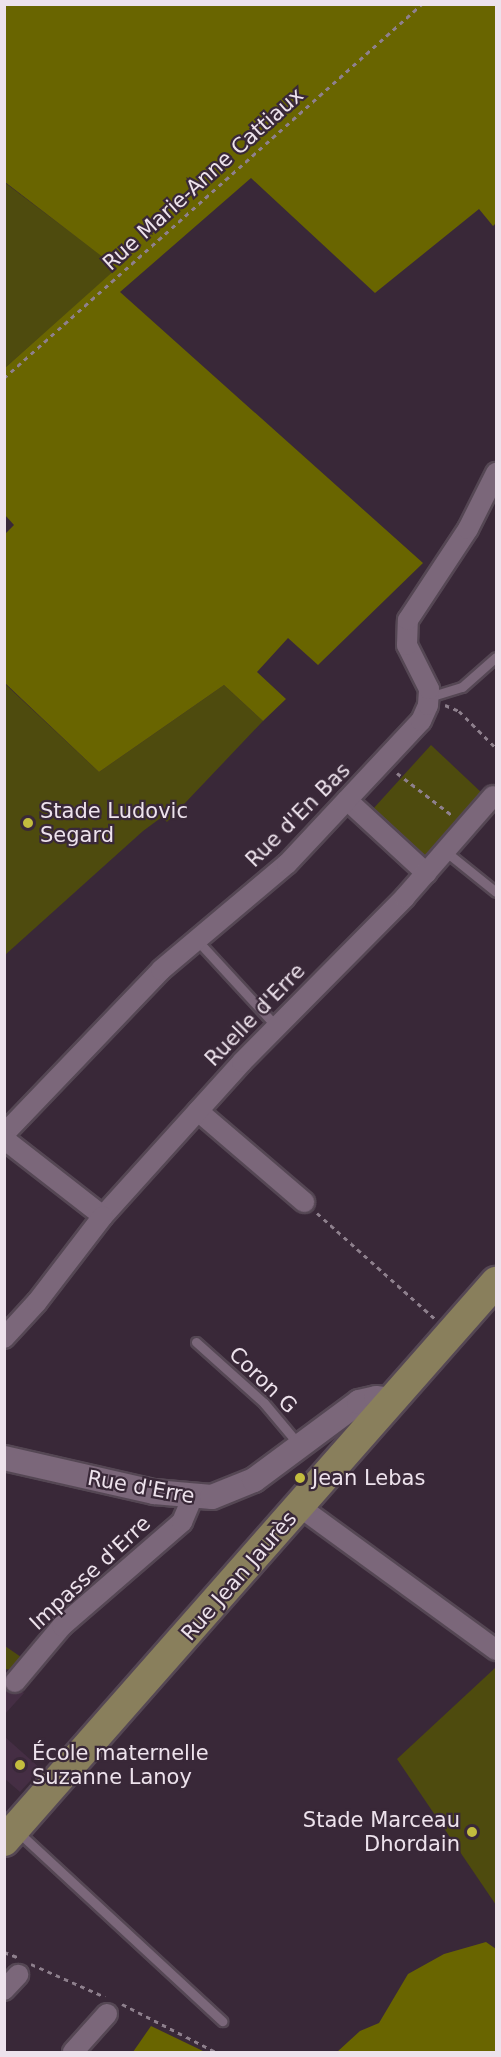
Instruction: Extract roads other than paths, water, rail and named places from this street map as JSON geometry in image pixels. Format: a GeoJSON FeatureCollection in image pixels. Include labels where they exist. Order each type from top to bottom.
{"type":"FeatureCollection","features":[{"type":"Feature","properties":{"kind":"main road","name":"Rue Jean Jaurès"},"geometry":{"type":"LineString","coordinates":[[10,1835],[496,1282]]}},
{"type":"Feature","properties":{"kind":"street"},"geometry":{"type":"LineString","coordinates":[[429,697],[427,681],[407,645],[408,620],[468,529],[496,473]]}},
{"type":"Feature","properties":{"kind":"street","name":"Rue d'En Bas"},"geometry":{"type":"LineString","coordinates":[[4,1134],[152,980],[196,939],[287,864],[421,721],[429,697]]}},
{"type":"Feature","properties":{"kind":"street","name":"Ruelle d'Erre"},"geometry":{"type":"LineString","coordinates":[[4,1338],[37,1302],[103,1216],[242,1062],[426,873],[493,796]]}},
{"type":"Feature","properties":{"kind":"street"},"geometry":{"type":"LineString","coordinates":[[347,800],[426,873]]}},
{"type":"Feature","properties":{"kind":"street"},"geometry":{"type":"LineString","coordinates":[[198,1111],[304,1202]]}},
{"type":"Feature","properties":{"kind":"street"},"geometry":{"type":"LineString","coordinates":[[4,1139],[103,1216]]}},
{"type":"Feature","properties":{"kind":"street","name":"Rue d'Erre"},"geometry":{"type":"LineString","coordinates":[[4,1458],[192,1498],[212,1497],[239,1489],[301,1447],[360,1402],[376,1398],[393,1400]]}},
{"type":"Feature","properties":{"kind":"street","name":"Impasse d'Erre"},"geometry":{"type":"LineString","coordinates":[[15,1682],[62,1626],[182,1522],[192,1498]]}},
{"type":"Feature","properties":{"kind":"street"},"geometry":{"type":"LineString","coordinates":[[300,1507],[496,1650]]}},
{"type":"Feature","properties":{"kind":"street"},"geometry":{"type":"LineString","coordinates":[[4,1990],[18,1975]]}},
{"type":"Feature","properties":{"kind":"street"},"geometry":{"type":"LineString","coordinates":[[73,2052],[107,2014]]}},
{"type":"Feature","properties":{"kind":"lane"},"geometry":{"type":"LineString","coordinates":[[429,697],[469,683],[496,657]]}},
{"type":"Feature","properties":{"kind":"lane"},"geometry":{"type":"LineString","coordinates":[[445,851],[496,892]]}},
{"type":"Feature","properties":{"kind":"lane"},"geometry":{"type":"LineString","coordinates":[[196,939],[276,1026]]}},
{"type":"Feature","properties":{"kind":"lane","name":"Coron G"},"geometry":{"type":"LineString","coordinates":[[196,1342],[264,1403],[301,1447]]}},
{"type":"Feature","properties":{"kind":"lane"},"geometry":{"type":"LineString","coordinates":[[10,1835],[222,2021]]}},
{"type":"Feature","properties":{"kind":"place","name":"Stade Ludovic Segard"},"geometry":{"type":"Point","coordinates":[28,823]}},
{"type":"Feature","properties":{"kind":"place","name":"Jean Lebas"},"geometry":{"type":"Point","coordinates":[300,1478]}},
{"type":"Feature","properties":{"kind":"place","name":"École maternelle Suzanne Lanoy"},"geometry":{"type":"Point","coordinates":[20,1765]}},
{"type":"Feature","properties":{"kind":"place","name":"Stade Marceau Dhordain"},"geometry":{"type":"Point","coordinates":[472,1832]}}]}
